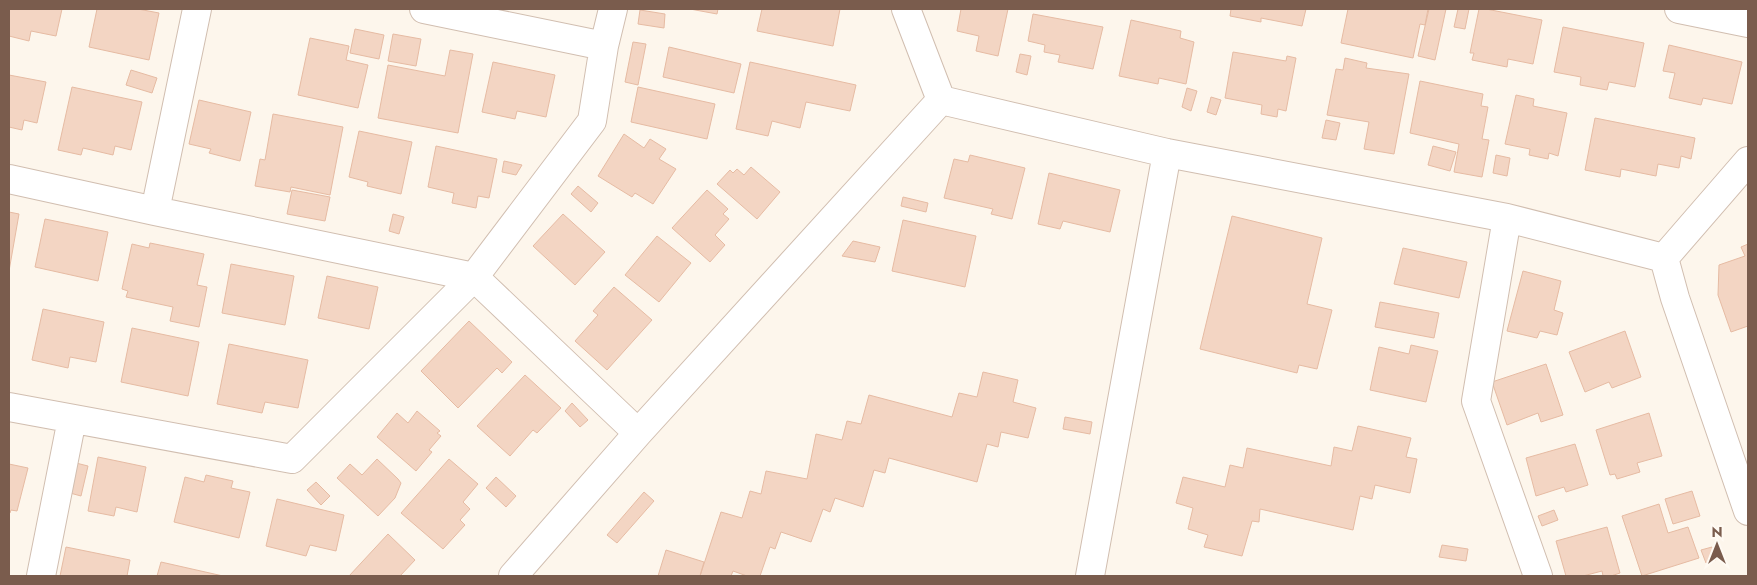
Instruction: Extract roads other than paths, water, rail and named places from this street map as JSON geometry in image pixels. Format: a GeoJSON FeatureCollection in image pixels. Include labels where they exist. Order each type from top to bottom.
{"type":"FeatureCollection","features":[{"type":"Feature","properties":{"kind":"street"},"geometry":{"type":"LineString","coordinates":[[155,211],[197,9]]}},
{"type":"Feature","properties":{"kind":"street"},"geometry":{"type":"LineString","coordinates":[[424,9],[604,46]]}},
{"type":"Feature","properties":{"kind":"street"},"geometry":{"type":"LineString","coordinates":[[9,407],[292,459],[474,277],[592,121],[604,46],[613,9]]}},
{"type":"Feature","properties":{"kind":"street"},"geometry":{"type":"LineString","coordinates":[[906,9],[941,100]]}},
{"type":"Feature","properties":{"kind":"street"},"geometry":{"type":"LineString","coordinates":[[1679,9],[1748,23]]}},
{"type":"Feature","properties":{"kind":"street"},"geometry":{"type":"LineString","coordinates":[[941,100],[1167,153],[1506,218],[1664,258]]}},
{"type":"Feature","properties":{"kind":"street"},"geometry":{"type":"LineString","coordinates":[[514,576],[638,434],[941,100]]}},
{"type":"Feature","properties":{"kind":"street"},"geometry":{"type":"LineString","coordinates":[[1090,576],[1167,153]]}},
{"type":"Feature","properties":{"kind":"street"},"geometry":{"type":"LineString","coordinates":[[1664,258],[1748,161]]}},
{"type":"Feature","properties":{"kind":"street"},"geometry":{"type":"LineString","coordinates":[[9,179],[474,277],[638,434]]}},
{"type":"Feature","properties":{"kind":"street"},"geometry":{"type":"LineString","coordinates":[[1506,218],[1476,401],[1538,576]]}},
{"type":"Feature","properties":{"kind":"street"},"geometry":{"type":"LineString","coordinates":[[1664,258],[1675,298],[1748,511]]}},
{"type":"Feature","properties":{"kind":"street"},"geometry":{"type":"LineString","coordinates":[[42,576],[72,419]]}}]}
